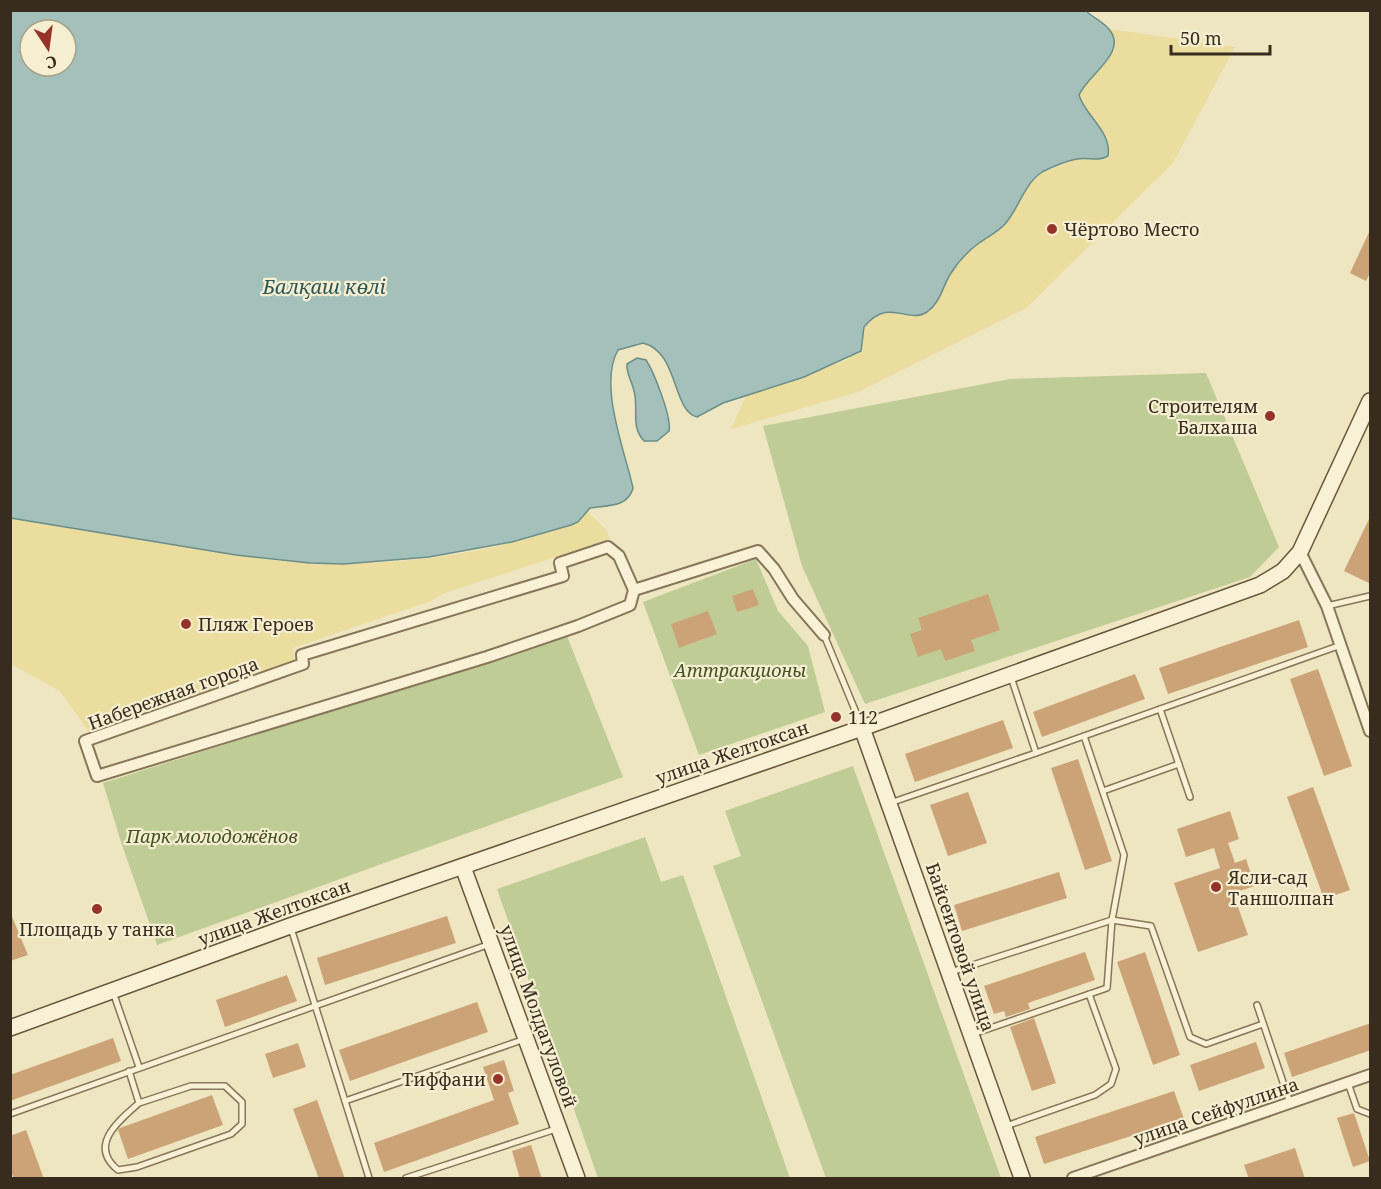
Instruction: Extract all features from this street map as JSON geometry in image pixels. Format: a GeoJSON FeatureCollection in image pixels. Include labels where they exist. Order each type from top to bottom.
{"type":"FeatureCollection","features":[{"type":"Feature","properties":{"kind":"street","name":"улица Желтоксан"},"geometry":{"type":"LineString","coordinates":[[10,1028],[290,926],[862,728],[1010,673],[1239,594],[1283,571],[1299,552],[1371,400]]}},
{"type":"Feature","properties":{"kind":"street","name":"Набережная города"},"geometry":{"type":"LineString","coordinates":[[608,547],[619,556],[634,590],[630,605],[578,626],[488,657],[96,776],[85,741],[303,664],[302,655],[563,576],[560,563],[608,547]]}},
{"type":"Feature","properties":{"kind":"street"},"geometry":{"type":"LineString","coordinates":[[634,590],[758,551],[793,599],[824,635]]}},
{"type":"Feature","properties":{"kind":"street"},"geometry":{"type":"LineString","coordinates":[[1299,552],[1327,606],[1371,731]]}},
{"type":"Feature","properties":{"kind":"street","name":"Байсеитовой улица"},"geometry":{"type":"LineString","coordinates":[[862,728],[1022,1179]]}},
{"type":"Feature","properties":{"kind":"street","name":"улица Молдагуловой"},"geometry":{"type":"LineString","coordinates":[[463,867],[577,1179]]}},
{"type":"Feature","properties":{"kind":"street","name":"улица Сейфуллина"},"geometry":{"type":"LineString","coordinates":[[1073,1179],[1371,1075]]}},
{"type":"Feature","properties":{"kind":"lane"},"geometry":{"type":"LineString","coordinates":[[1327,606],[1371,596]]}},
{"type":"Feature","properties":{"kind":"lane"},"geometry":{"type":"LineString","coordinates":[[824,635],[862,728]]}},
{"type":"Feature","properties":{"kind":"lane"},"geometry":{"type":"LineString","coordinates":[[889,803],[1341,645]]}},
{"type":"Feature","properties":{"kind":"lane"},"geometry":{"type":"LineString","coordinates":[[1010,673],[1036,753]]}},
{"type":"Feature","properties":{"kind":"lane"},"geometry":{"type":"LineString","coordinates":[[1160,709],[1190,797]]}},
{"type":"Feature","properties":{"kind":"lane"},"geometry":{"type":"LineString","coordinates":[[971,1034],[1107,988],[1112,920],[1124,855],[1084,736]]}},
{"type":"Feature","properties":{"kind":"lane"},"geometry":{"type":"LineString","coordinates":[[1103,791],[1179,764]]}},
{"type":"Feature","properties":{"kind":"lane"},"geometry":{"type":"LineString","coordinates":[[949,973],[1112,920],[1151,926],[1190,1037],[1206,1044],[1263,1024]]}},
{"type":"Feature","properties":{"kind":"lane"},"geometry":{"type":"LineString","coordinates":[[290,926],[369,1179]]}},
{"type":"Feature","properties":{"kind":"lane"},"geometry":{"type":"LineString","coordinates":[[10,1113],[492,943]]}},
{"type":"Feature","properties":{"kind":"lane"},"geometry":{"type":"LineString","coordinates":[[112,991],[139,1067]]}},
{"type":"Feature","properties":{"kind":"lane"},"geometry":{"type":"LineString","coordinates":[[1004,1126],[1095,1095],[1111,1084],[1116,1069],[1089,994]]}},
{"type":"Feature","properties":{"kind":"lane"},"geometry":{"type":"LineString","coordinates":[[1257,1005],[1290,1103]]}},
{"type":"Feature","properties":{"kind":"lane"},"geometry":{"type":"LineString","coordinates":[[345,1101],[526,1038]]}},
{"type":"Feature","properties":{"kind":"lane"},"geometry":{"type":"LineString","coordinates":[[129,1071],[139,1103]]}},
{"type":"Feature","properties":{"kind":"lane"},"geometry":{"type":"LineString","coordinates":[[1348,1083],[1357,1108],[1371,1114]]}},
{"type":"Feature","properties":{"kind":"lane"},"geometry":{"type":"LineString","coordinates":[[191,1086],[225,1086],[242,1102],[242,1124],[231,1134],[137,1167],[118,1170],[112,1165],[105,1148],[110,1130],[139,1103],[191,1086]]}},
{"type":"Feature","properties":{"kind":"lane"},"geometry":{"type":"LineString","coordinates":[[406,1179],[559,1128]]}},
{"type":"Feature","properties":{"kind":"green space"},"geometry":{"type":"Polygon","coordinates":[[[1206,373],[1279,547],[1250,577],[865,704],[802,566],[763,426],[1010,379],[1206,373]]]}},
{"type":"Feature","properties":{"kind":"green space","name":"Аттракционы"},"geometry":{"type":"Polygon","coordinates":[[[756,559],[778,611],[808,646],[825,712],[699,755],[643,602],[756,559]]]}},
{"type":"Feature","properties":{"kind":"green space","name":"Парк молодожёнов"},"geometry":{"type":"Polygon","coordinates":[[[567,636],[623,777],[157,945],[103,783],[567,636]]]}},
{"type":"Feature","properties":{"kind":"green space"},"geometry":{"type":"Polygon","coordinates":[[[853,766],[1001,1178],[826,1178],[713,866],[741,856],[725,811],[853,766]]]}},
{"type":"Feature","properties":{"kind":"green space"},"geometry":{"type":"Polygon","coordinates":[[[645,837],[661,882],[683,875],[790,1178],[598,1178],[497,889],[645,837]]]}},
{"type":"Feature","properties":{"kind":"sand","name":"Чёртово Место"},"geometry":{"type":"Polygon","coordinates":[[[1109,29],[1235,47],[1173,163],[1026,308],[858,392],[731,429],[747,394],[804,377],[849,359],[860,336],[872,320],[889,313],[915,316],[939,299],[950,274],[977,244],[994,233],[1020,200],[1030,183],[1041,173],[1077,159],[1101,160],[1079,94],[1115,49],[1115,40],[1109,29]]]}},
{"type":"Feature","properties":{"kind":"sand","name":"Пляж Героев"},"geometry":{"type":"Polygon","coordinates":[[[587,511],[606,530],[610,539],[442,594],[431,601],[293,648],[295,662],[90,733],[60,691],[11,664],[10,518],[255,558],[344,564],[410,560],[476,551],[571,525],[578,522],[587,511]]]}},
{"type":"Feature","properties":{"kind":"water","name":"Балқаш көлі"},"geometry":{"type":"Polygon","coordinates":[[[10,11],[1086,11],[1108,28],[1113,37],[1114,46],[1111,54],[1079,95],[1106,139],[1108,156],[1100,159],[1068,161],[1036,177],[1005,224],[975,246],[957,265],[938,299],[927,312],[920,315],[882,313],[864,327],[861,351],[804,377],[723,403],[697,417],[683,404],[669,369],[655,349],[643,343],[618,350],[611,381],[615,418],[633,488],[626,499],[609,506],[590,508],[578,522],[571,525],[512,542],[429,557],[344,564],[310,563],[236,555],[11,518],[10,11]]]}},
{"type":"Feature","properties":{"kind":"water"},"geometry":{"type":"Polygon","coordinates":[[[637,358],[646,360],[658,384],[668,416],[669,431],[657,441],[644,441],[637,429],[635,397],[627,364],[637,358]]]}},
{"type":"Feature","properties":{"kind":"building"},"geometry":{"type":"Polygon","coordinates":[[[1371,228],[1371,271],[1366,281],[1350,273],[1371,228]]]}},
{"type":"Feature","properties":{"kind":"building"},"geometry":{"type":"Polygon","coordinates":[[[1371,515],[1371,584],[1344,571],[1371,515]]]}},
{"type":"Feature","properties":{"kind":"building"},"geometry":{"type":"Polygon","coordinates":[[[753,589],[759,605],[737,612],[732,596],[753,589]]]}},
{"type":"Feature","properties":{"kind":"building"},"geometry":{"type":"Polygon","coordinates":[[[988,594],[1000,630],[971,640],[975,651],[945,661],[941,649],[918,657],[910,634],[922,630],[918,618],[988,594]]]}},
{"type":"Feature","properties":{"kind":"building"},"geometry":{"type":"Polygon","coordinates":[[[708,611],[717,634],[679,648],[671,624],[708,611]]]}},
{"type":"Feature","properties":{"kind":"building"},"geometry":{"type":"Polygon","coordinates":[[[1299,620],[1308,647],[1168,694],[1159,668],[1299,620]]]}},
{"type":"Feature","properties":{"kind":"building"},"geometry":{"type":"Polygon","coordinates":[[[1318,669],[1352,766],[1324,776],[1290,679],[1318,669]]]}},
{"type":"Feature","properties":{"kind":"building"},"geometry":{"type":"Polygon","coordinates":[[[1135,674],[1145,699],[1042,737],[1033,712],[1135,674]]]}},
{"type":"Feature","properties":{"kind":"building"},"geometry":{"type":"Polygon","coordinates":[[[1003,720],[1013,748],[915,782],[905,754],[1003,720]]]}},
{"type":"Feature","properties":{"kind":"building"},"geometry":{"type":"Polygon","coordinates":[[[1078,759],[1112,861],[1085,870],[1051,768],[1078,759]]]}},
{"type":"Feature","properties":{"kind":"building"},"geometry":{"type":"Polygon","coordinates":[[[1313,787],[1350,890],[1324,899],[1287,797],[1313,787]]]}},
{"type":"Feature","properties":{"kind":"building"},"geometry":{"type":"Polygon","coordinates":[[[968,792],[987,843],[948,856],[930,805],[968,792]]]}},
{"type":"Feature","properties":{"kind":"building"},"geometry":{"type":"Polygon","coordinates":[[[1230,811],[1239,839],[1228,843],[1235,863],[1246,859],[1255,886],[1233,893],[1248,935],[1198,952],[1174,883],[1220,868],[1214,848],[1186,857],[1177,829],[1230,811]]]}},
{"type":"Feature","properties":{"kind":"building"},"geometry":{"type":"Polygon","coordinates":[[[1059,872],[1067,898],[962,931],[954,905],[1059,872]]]}},
{"type":"Feature","properties":{"kind":"building"},"geometry":{"type":"Polygon","coordinates":[[[10,912],[28,955],[10,961],[10,912]]]}},
{"type":"Feature","properties":{"kind":"building"},"geometry":{"type":"Polygon","coordinates":[[[447,916],[456,943],[325,985],[317,958],[447,916]]]}},
{"type":"Feature","properties":{"kind":"building"},"geometry":{"type":"Polygon","coordinates":[[[1085,952],[1095,980],[1028,1003],[1030,1009],[1006,1017],[1004,1011],[994,1014],[984,986],[1085,952]]]}},
{"type":"Feature","properties":{"kind":"building"},"geometry":{"type":"Polygon","coordinates":[[[1145,952],[1180,1055],[1153,1065],[1117,962],[1145,952]]]}},
{"type":"Feature","properties":{"kind":"building"},"geometry":{"type":"Polygon","coordinates":[[[287,975],[297,1001],[225,1027],[216,1000],[287,975]]]}},
{"type":"Feature","properties":{"kind":"building"},"geometry":{"type":"Polygon","coordinates":[[[477,1002],[488,1032],[350,1081],[339,1050],[477,1002]]]}},
{"type":"Feature","properties":{"kind":"building"},"geometry":{"type":"Polygon","coordinates":[[[1034,1018],[1056,1083],[1032,1091],[1010,1027],[1034,1018]]]}},
{"type":"Feature","properties":{"kind":"building"},"geometry":{"type":"Polygon","coordinates":[[[1371,1023],[1371,1050],[1292,1077],[1284,1053],[1371,1023]]]}},
{"type":"Feature","properties":{"kind":"building"},"geometry":{"type":"Polygon","coordinates":[[[113,1038],[121,1061],[10,1101],[10,1075],[113,1038]]]}},
{"type":"Feature","properties":{"kind":"building"},"geometry":{"type":"Polygon","coordinates":[[[1256,1042],[1265,1068],[1199,1091],[1190,1065],[1256,1042]]]}},
{"type":"Feature","properties":{"kind":"building"},"geometry":{"type":"Polygon","coordinates":[[[298,1043],[306,1067],[273,1078],[265,1054],[298,1043]]]}},
{"type":"Feature","properties":{"kind":"building"},"geometry":{"type":"Polygon","coordinates":[[[504,1060],[514,1091],[508,1093],[519,1124],[384,1172],[374,1143],[494,1100],[483,1067],[504,1060]]]}},
{"type":"Feature","properties":{"kind":"building"},"geometry":{"type":"Polygon","coordinates":[[[1174,1091],[1184,1119],[1044,1164],[1035,1137],[1174,1091]]]}},
{"type":"Feature","properties":{"kind":"building"},"geometry":{"type":"Polygon","coordinates":[[[212,1095],[223,1125],[128,1159],[118,1130],[120,1128],[212,1095]]]}},
{"type":"Feature","properties":{"kind":"building"},"geometry":{"type":"Polygon","coordinates":[[[317,1100],[345,1179],[319,1179],[293,1109],[317,1100]]]}},
{"type":"Feature","properties":{"kind":"building"},"geometry":{"type":"Polygon","coordinates":[[[1354,1113],[1370,1161],[1353,1167],[1337,1118],[1354,1113]]]}},
{"type":"Feature","properties":{"kind":"building"},"geometry":{"type":"Polygon","coordinates":[[[26,1130],[44,1179],[14,1179],[10,1169],[10,1136],[26,1130]]]}},
{"type":"Feature","properties":{"kind":"building"},"geometry":{"type":"Polygon","coordinates":[[[531,1145],[542,1179],[520,1179],[512,1151],[531,1145]]]}},
{"type":"Feature","properties":{"kind":"building"},"geometry":{"type":"Polygon","coordinates":[[[1295,1148],[1305,1179],[1249,1179],[1244,1165],[1295,1148]]]}},
{"type":"Feature","properties":{"kind":"place","name":"Чёртово Место"},"geometry":{"type":"Point","coordinates":[1052,229]}},
{"type":"Feature","properties":{"kind":"place","name":"Строителям Балхаша"},"geometry":{"type":"Point","coordinates":[1270,416]}},
{"type":"Feature","properties":{"kind":"place","name":"Пляж Героев"},"geometry":{"type":"Point","coordinates":[186,624]}},
{"type":"Feature","properties":{"kind":"place","name":"112"},"geometry":{"type":"Point","coordinates":[836,717]}},
{"type":"Feature","properties":{"kind":"place","name":"Ясли-сад Таншолпан"},"geometry":{"type":"Point","coordinates":[1216,887]}},
{"type":"Feature","properties":{"kind":"place","name":"Площадь у танка"},"geometry":{"type":"Point","coordinates":[97,909]}},
{"type":"Feature","properties":{"kind":"place","name":"Тиффани"},"geometry":{"type":"Point","coordinates":[498,1079]}}]}
